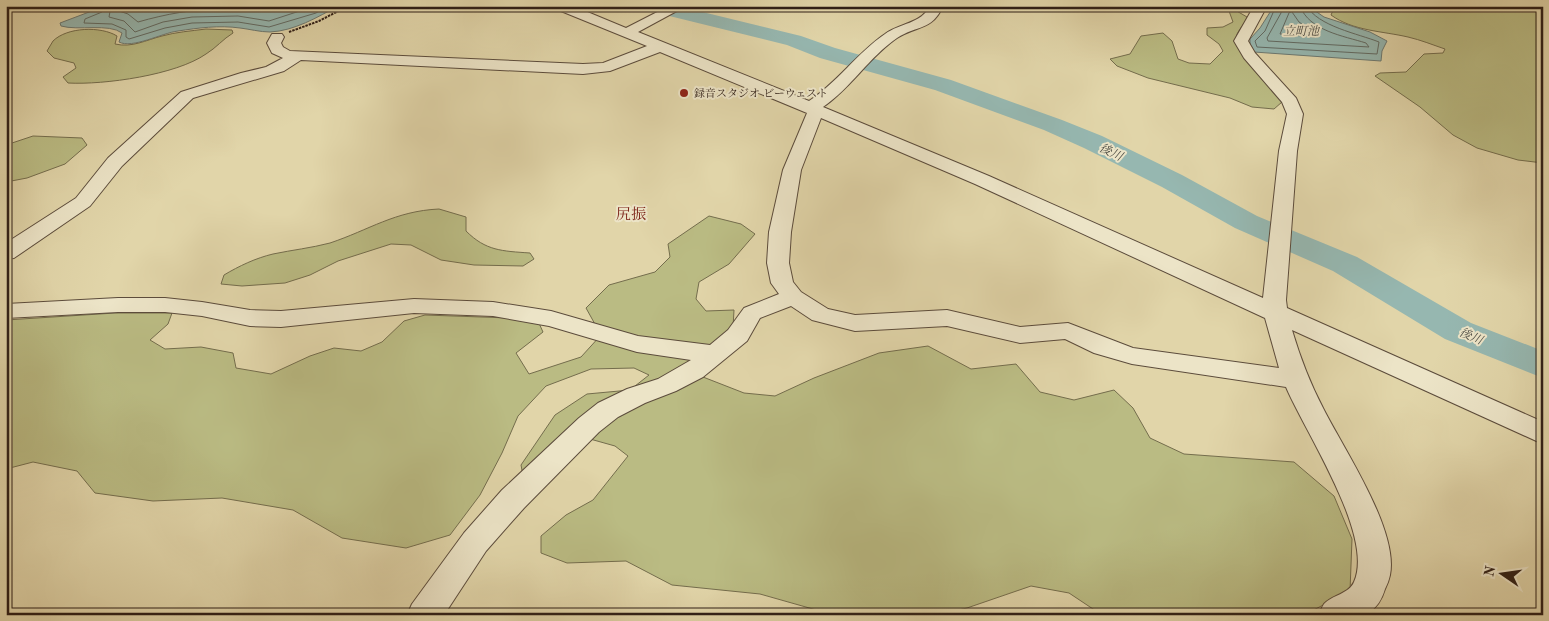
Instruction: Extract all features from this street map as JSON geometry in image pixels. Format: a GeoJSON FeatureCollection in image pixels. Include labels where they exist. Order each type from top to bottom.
{"type":"FeatureCollection","features":[{"type":"Feature","properties":{"kind":"street"},"geometry":{"type":"LineString","coordinates":[[561,6],[982,180],[1543,434]]}},
{"type":"Feature","properties":{"kind":"street"},"geometry":{"type":"LineString","coordinates":[[626,33],[680,6]]}},
{"type":"Feature","properties":{"kind":"street"},"geometry":{"type":"LineString","coordinates":[[937,6],[933,16],[928,21],[893,35],[863,61],[814,110],[792,170],[780,232],[778,263],[782,283],[793,297],[820,316],[835,320],[855,323],[947,318],[959,319],[1004,333],[1020,335],[1068,331],[1103,347],[1132,356],[1296,379]]}},
{"type":"Feature","properties":{"kind":"street"},"geometry":{"type":"LineString","coordinates":[[1261,6],[1241,41],[1249,55],[1290,101],[1295,114],[1288,151],[1274,300],[1276,313],[1296,379],[1310,410],[1353,490],[1372,542],[1376,566],[1367,594],[1336,615]]}},
{"type":"Feature","properties":{"kind":"street"},"geometry":{"type":"LineString","coordinates":[[277,37],[274,43],[277,50],[287,55],[583,69],[605,68],[658,47]]}},
{"type":"Feature","properties":{"kind":"street"},"geometry":{"type":"LineString","coordinates":[[6,253],[83,202],[115,162],[187,95],[247,76],[270,71],[288,63],[297,56]]}},
{"type":"Feature","properties":{"kind":"street"},"geometry":{"type":"LineString","coordinates":[[424,615],[475,542],[514,498],[589,425],[608,410],[636,396],[667,385],[694,371],[738,335],[752,313],[793,297]]}},
{"type":"Feature","properties":{"kind":"street"},"geometry":{"type":"LineString","coordinates":[[6,311],[118,305],[165,305],[202,309],[250,318],[281,319],[414,306],[485,308],[552,319],[637,344],[717,354]]}},
{"type":"Feature","properties":{"kind":"path"},"geometry":{"type":"LineString","coordinates":[[277,37],[319,21],[348,6]]}},
{"type":"Feature","properties":{"kind":"green space"},"geometry":{"type":"Polygon","coordinates":[[[1335,6],[1543,6],[1543,163],[1518,160],[1477,148],[1453,135],[1420,107],[1375,76],[1380,73],[1406,72],[1424,54],[1443,53],[1445,49],[1413,38],[1368,30],[1349,24],[1331,15],[1335,6]]]}},
{"type":"Feature","properties":{"kind":"green space"},"geometry":{"type":"Polygon","coordinates":[[[1235,10],[1247,17],[1237,33],[1236,39],[1282,102],[1274,109],[1252,107],[1230,98],[1148,78],[1117,66],[1110,59],[1130,54],[1141,36],[1163,33],[1172,41],[1178,59],[1189,63],[1210,64],[1223,51],[1219,44],[1207,35],[1207,28],[1223,27],[1233,22],[1229,11],[1235,10]]]}},
{"type":"Feature","properties":{"kind":"green space"},"geometry":{"type":"Polygon","coordinates":[[[93,29],[110,33],[117,36],[115,44],[127,45],[173,34],[206,29],[232,30],[233,33],[210,52],[177,68],[120,80],[68,83],[63,77],[76,68],[74,63],[54,58],[47,51],[53,41],[59,36],[75,31],[93,29]]]}},
{"type":"Feature","properties":{"kind":"green space"},"geometry":{"type":"Polygon","coordinates":[[[33,136],[82,138],[87,145],[65,164],[27,178],[6,182],[6,145],[33,136]]]}},
{"type":"Feature","properties":{"kind":"green space"},"geometry":{"type":"Polygon","coordinates":[[[439,209],[466,217],[466,231],[481,243],[495,249],[530,253],[534,259],[523,266],[474,265],[441,260],[411,245],[391,244],[338,261],[310,275],[285,283],[242,286],[221,284],[224,275],[260,258],[330,243],[409,213],[439,209]]]}},
{"type":"Feature","properties":{"kind":"green space"},"geometry":{"type":"Polygon","coordinates":[[[709,216],[741,224],[755,234],[729,264],[699,282],[696,299],[706,311],[734,310],[733,328],[703,377],[744,393],[775,396],[814,378],[879,353],[928,346],[971,369],[1016,364],[1040,392],[1074,400],[1114,390],[1133,408],[1150,438],[1184,454],[1294,462],[1334,496],[1352,539],[1350,591],[1304,615],[1102,615],[1069,593],[1031,586],[967,608],[937,615],[842,615],[827,613],[760,594],[672,585],[626,561],[567,563],[541,553],[541,536],[566,515],[593,500],[628,456],[615,446],[590,439],[524,481],[521,465],[555,415],[587,394],[630,390],[649,375],[634,368],[591,369],[546,386],[518,416],[502,453],[480,495],[450,535],[406,548],[342,538],[293,510],[222,498],[153,501],[95,493],[77,471],[33,462],[6,469],[6,320],[115,313],[172,313],[168,324],[150,340],[165,349],[201,347],[233,353],[236,368],[271,374],[310,356],[334,348],[361,351],[382,342],[404,321],[425,315],[537,319],[543,332],[516,353],[529,374],[581,357],[601,335],[586,308],[609,285],[655,272],[670,257],[668,244],[709,216]]]}},
{"type":"Feature","properties":{"kind":"water"},"geometry":{"type":"Polygon","coordinates":[[[105,6],[338,6],[306,23],[279,31],[266,32],[232,27],[209,27],[171,32],[131,44],[119,42],[122,33],[109,28],[61,26],[60,23],[105,6]]]}},
{"type":"Feature","properties":{"kind":"water","name":"立町池"},"geometry":{"type":"Polygon","coordinates":[[[1274,6],[1311,8],[1324,17],[1370,32],[1387,41],[1382,51],[1381,61],[1254,52],[1250,45],[1250,39],[1260,28],[1274,6]]]}},
{"type":"Feature","properties":{"kind":"waterway","name":"後川"},"geometry":{"type":"LineString","coordinates":[[652,6],[794,40],[828,53],[943,85],[1053,125],[1093,142],[1172,181],[1246,222],[1345,264],[1458,331],[1543,365]]}},
{"type":"Feature","properties":{"kind":"place","name":"録音スタジオ ビーウェスト"},"geometry":{"type":"Point","coordinates":[684,93]}},
{"type":"Feature","properties":{"kind":"district","name":"尻振"},"geometry":{"type":"Point","coordinates":[631,214]}}]}
